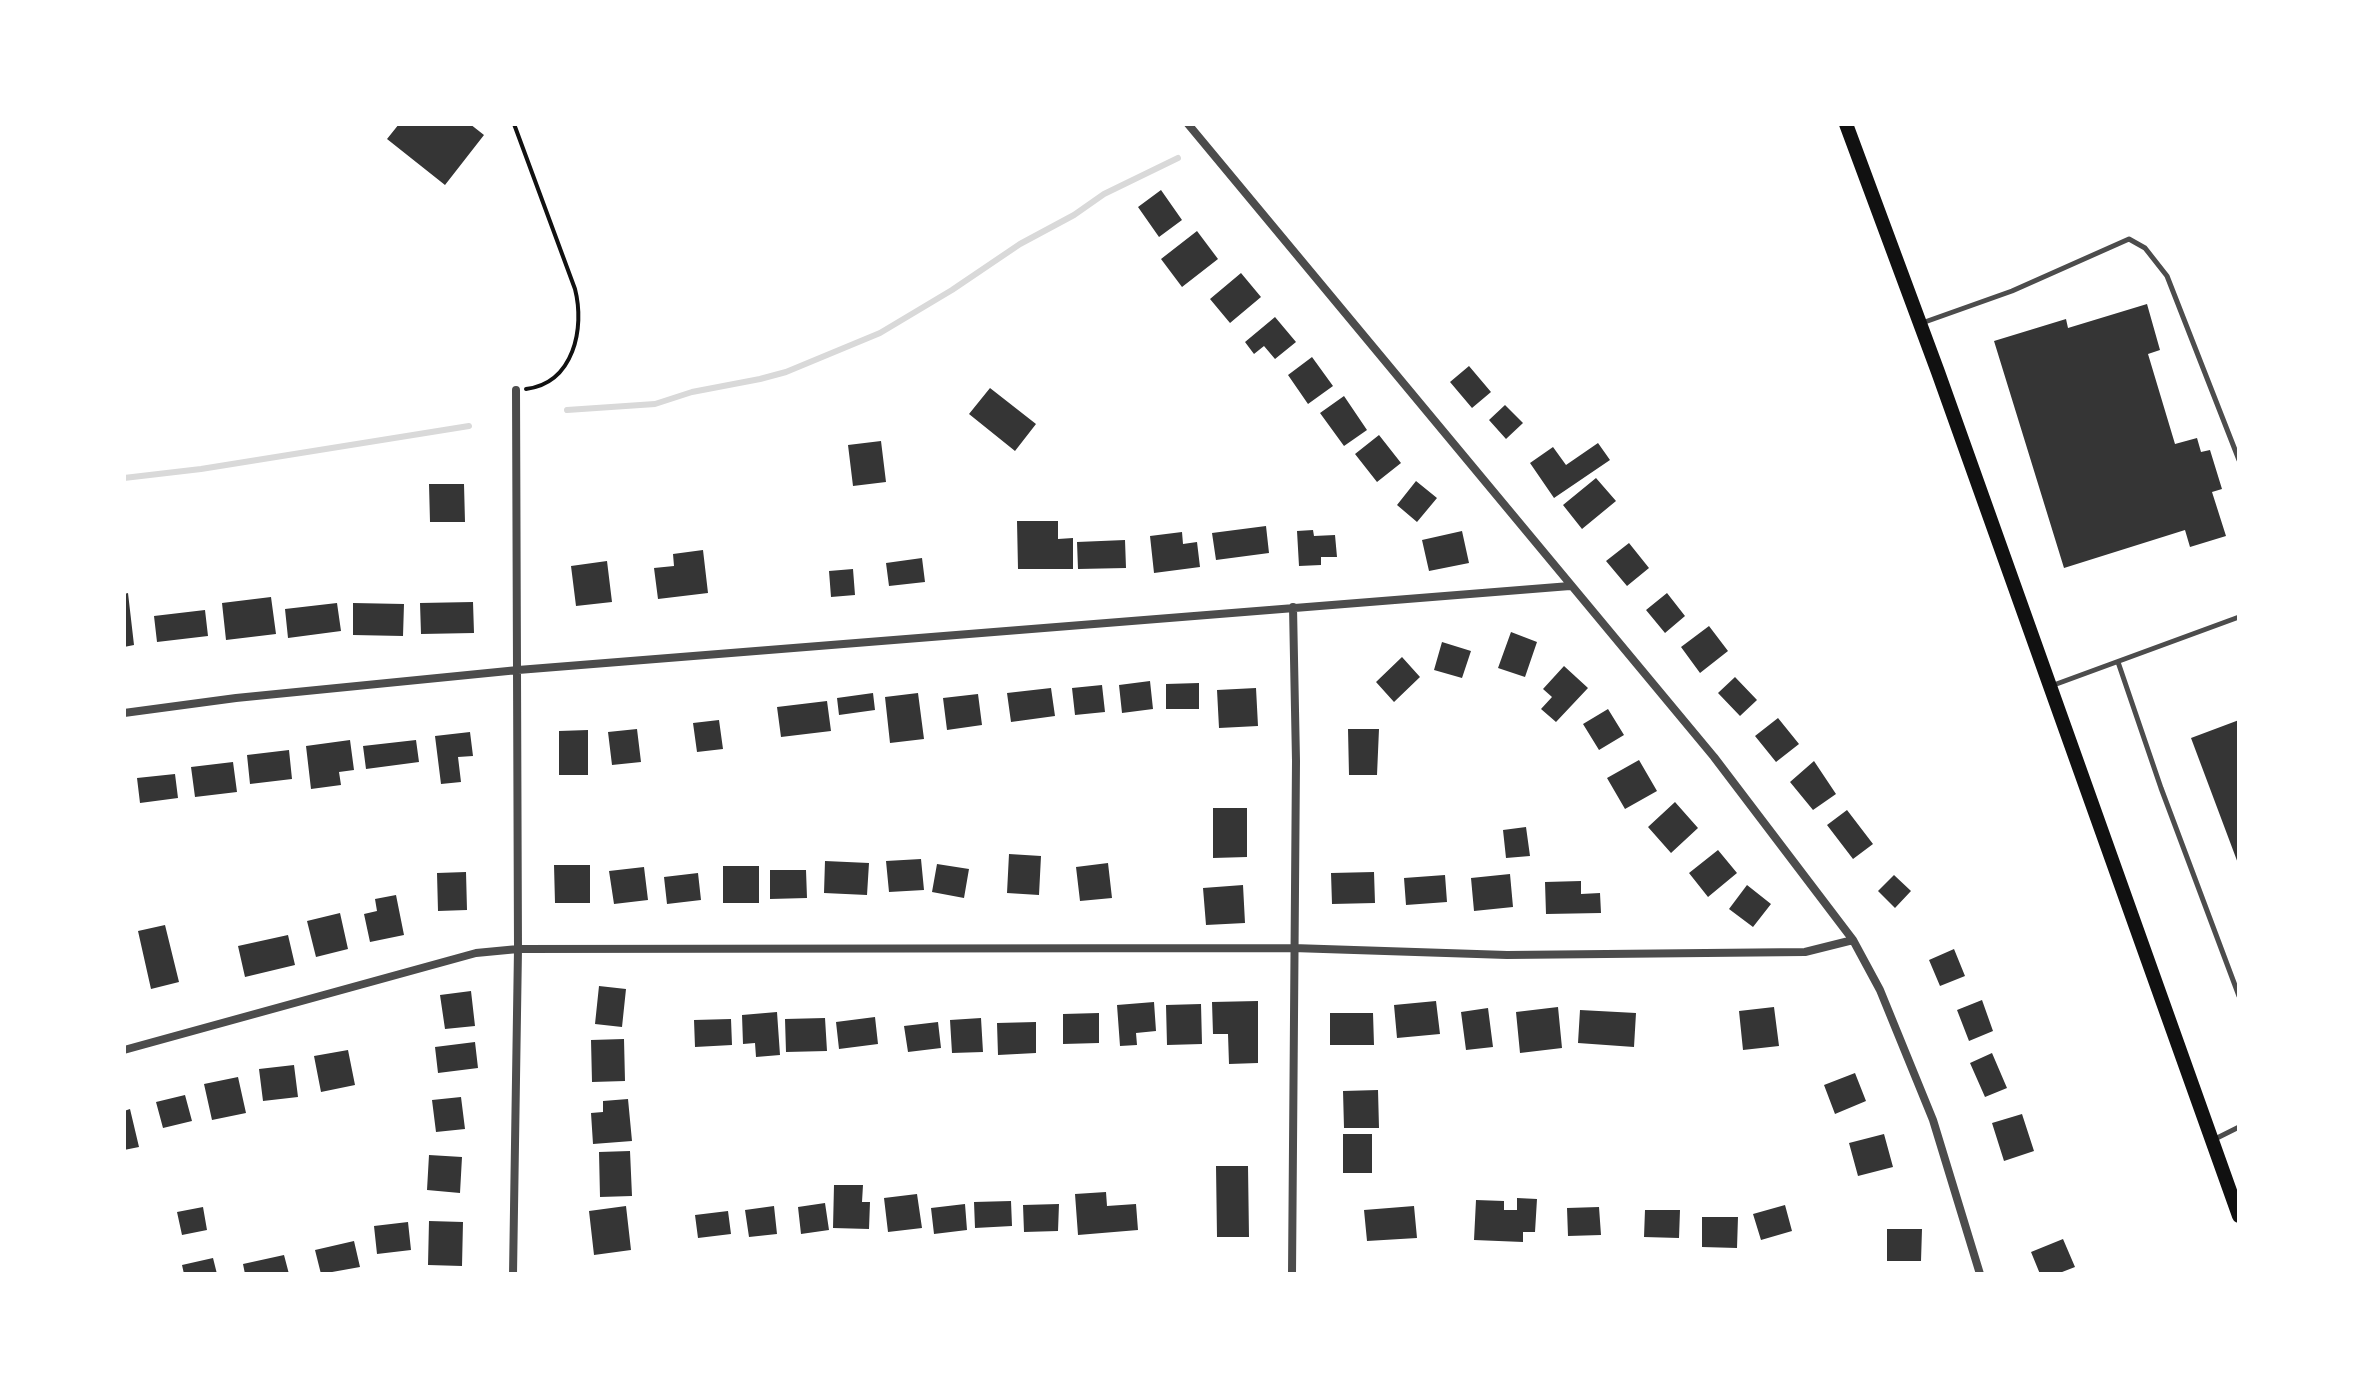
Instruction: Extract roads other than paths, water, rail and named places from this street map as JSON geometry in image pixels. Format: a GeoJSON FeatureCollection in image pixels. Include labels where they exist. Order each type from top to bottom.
{"type":"FeatureCollection","features":[{"type":"Feature","properties":{"kind":"main road"},"geometry":{"type":"LineString","coordinates":[[1846,124],[2051,686],[2239,1216]]}},
{"type":"Feature","properties":{"kind":"street"},"geometry":{"type":"LineString","coordinates":[[1188,124],[1714,757],[1853,940],[1880,990],[1933,1120],[1980,1274]]}},
{"type":"Feature","properties":{"kind":"street"},"geometry":{"type":"LineString","coordinates":[[513,1274],[518,949],[516,390]]}},
{"type":"Feature","properties":{"kind":"street"},"geometry":{"type":"LineString","coordinates":[[124,713],[236,698],[518,670],[1570,586]]}},
{"type":"Feature","properties":{"kind":"street"},"geometry":{"type":"LineString","coordinates":[[1292,1274],[1296,761],[1293,607]]}},
{"type":"Feature","properties":{"kind":"street"},"geometry":{"type":"LineString","coordinates":[[124,1050],[476,953],[518,949],[1293,948],[1507,955],[1805,952],[1853,940]]}},
{"type":"Feature","properties":{"kind":"lane"},"geometry":{"type":"LineString","coordinates":[[1920,324],[2012,291],[2129,239],[2145,248],[2167,276],[2239,460]]}},
{"type":"Feature","properties":{"kind":"lane"},"geometry":{"type":"LineString","coordinates":[[2051,686],[2239,617]]}},
{"type":"Feature","properties":{"kind":"lane"},"geometry":{"type":"LineString","coordinates":[[2118,662],[2161,788],[2239,996]]}},
{"type":"Feature","properties":{"kind":"lane"},"geometry":{"type":"LineString","coordinates":[[2212,1141],[2239,1127]]}},
{"type":"Feature","properties":{"kind":"waterway"},"geometry":{"type":"LineString","coordinates":[[567,410],[655,404],[692,392],[786,372],[880,333],[1104,194],[1178,158]]}},
{"type":"Feature","properties":{"kind":"waterway"},"geometry":{"type":"LineString","coordinates":[[124,478],[201,469],[469,426]]}}]}
